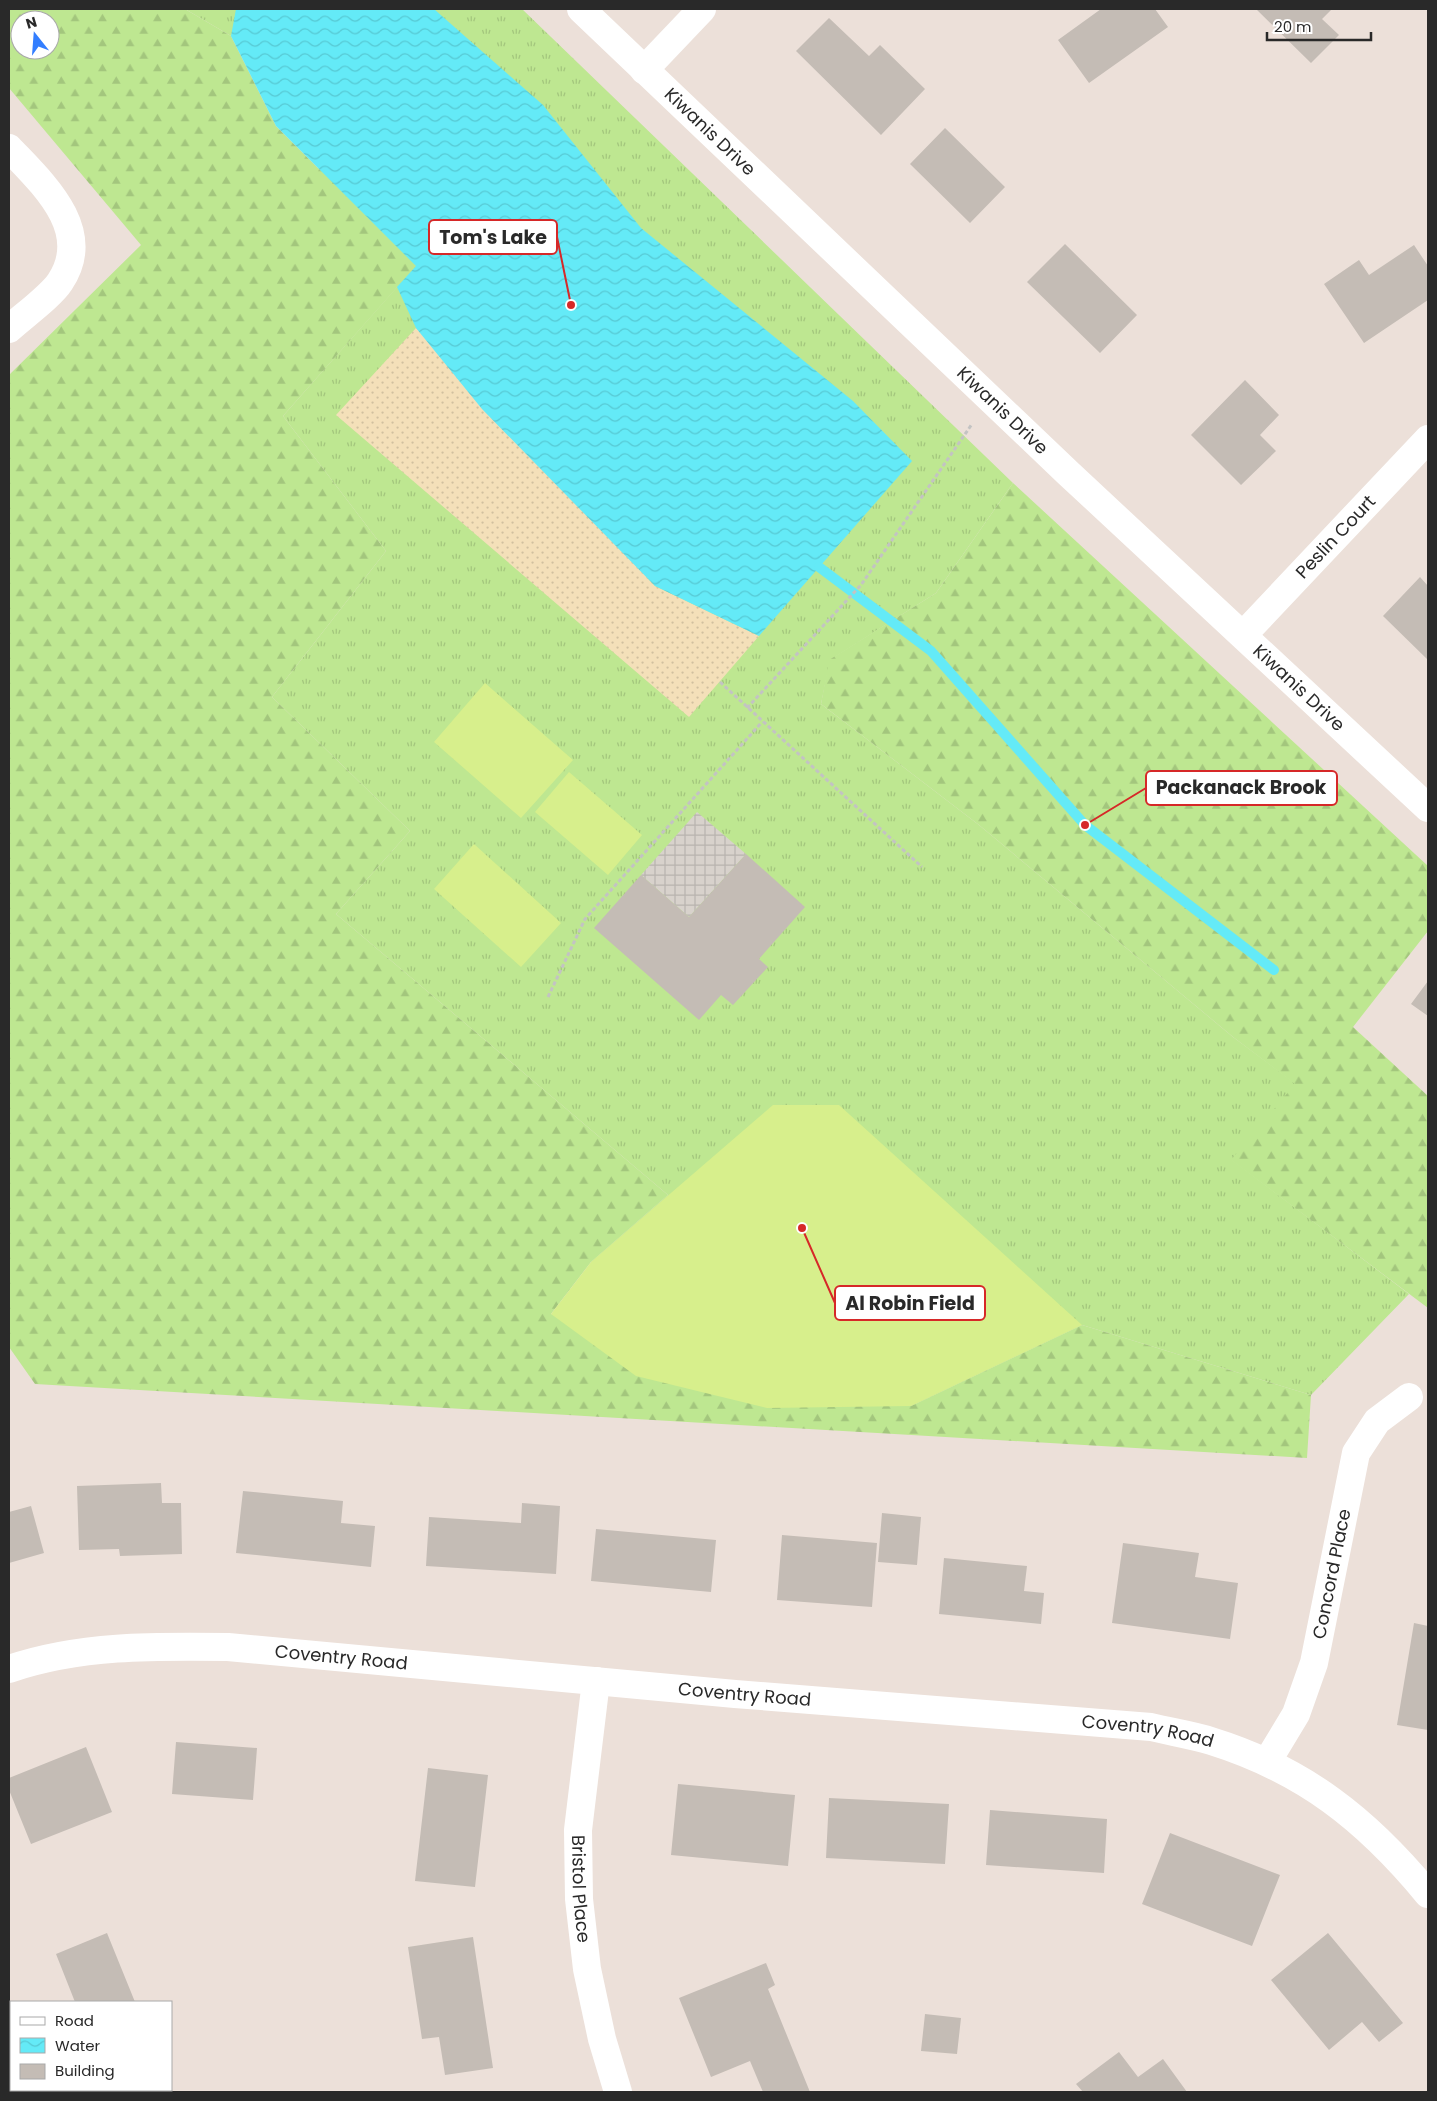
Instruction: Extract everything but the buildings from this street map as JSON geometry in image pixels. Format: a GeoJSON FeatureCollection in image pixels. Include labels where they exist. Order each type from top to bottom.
{"type":"FeatureCollection","features":[{"type":"Feature","properties":{"kind":"street","name":"Kiwanis Drive"},"geometry":{"type":"LineString","coordinates":[[581,9],[990,398],[1428,808]]}},
{"type":"Feature","properties":{"kind":"street"},"geometry":{"type":"LineString","coordinates":[[644,70],[702,9]]}},
{"type":"Feature","properties":{"kind":"street"},"geometry":{"type":"LineString","coordinates":[[9,148],[52,194],[64,215],[70,239],[69,263],[60,283],[9,329]]}},
{"type":"Feature","properties":{"kind":"street","name":"Peslin Court"},"geometry":{"type":"LineString","coordinates":[[1243,635],[1428,439]]}},
{"type":"Feature","properties":{"kind":"street","name":"Concord Place"},"geometry":{"type":"LineString","coordinates":[[1267,1762],[1296,1714],[1314,1663],[1356,1453],[1377,1421],[1409,1397]]}},
{"type":"Feature","properties":{"kind":"street","name":"Coventry Road"},"geometry":{"type":"LineString","coordinates":[[9,1668],[98,1650],[149,1646],[228,1647],[596,1681],[1151,1727],[1210,1740],[1267,1762],[1315,1788],[1361,1821],[1402,1863],[1428,1894]]}},
{"type":"Feature","properties":{"kind":"street","name":"Bristol Place"},"geometry":{"type":"LineString","coordinates":[[596,1681],[578,1830],[579,1899],[587,1969],[602,2039],[618,2092]]}},
{"type":"Feature","properties":{"kind":"path"},"geometry":{"type":"LineString","coordinates":[[748,708],[861,585],[990,398]]}},
{"type":"Feature","properties":{"kind":"path"},"geometry":{"type":"LineString","coordinates":[[720,682],[922,867]]}},
{"type":"Feature","properties":{"kind":"path"},"geometry":{"type":"LineString","coordinates":[[548,997],[585,919],[762,722]]}},
{"type":"Feature","properties":{"kind":"green space"},"geometry":{"type":"Polygon","coordinates":[[[9,9],[185,9],[231,36],[276,126],[416,266],[283,416],[386,551],[272,697],[410,831],[336,914],[668,1195],[591,1262],[551,1314],[911,1406],[1082,1325],[1311,1395],[1307,1458],[35,1384],[9,1347],[9,375],[141,245],[9,88],[9,9]]]}},
{"type":"Feature","properties":{"kind":"green space"},"geometry":{"type":"Polygon","coordinates":[[[185,9],[522,9],[1013,483],[936,593],[830,660],[821,704],[979,825],[1233,1037],[1296,1084],[1232,1160],[1409,1294],[1311,1395],[1082,1325],[911,1406],[591,1262],[668,1195],[336,914],[410,831],[272,697],[386,551],[283,416],[397,287],[231,36],[185,9]]]}},
{"type":"Feature","properties":{"kind":"green space"},"geometry":{"type":"Polygon","coordinates":[[[1013,483],[1428,866],[1428,931],[1353,1027],[1428,1096],[1428,1308],[1231,1160],[1295,1084],[1233,1037],[979,825],[821,704],[829,660],[936,593],[1013,483]]]}},
{"type":"Feature","properties":{"kind":"green space"},"geometry":{"type":"Polygon","coordinates":[[[485,683],[573,760],[521,818],[434,742],[485,683]]]}},
{"type":"Feature","properties":{"kind":"green space"},"geometry":{"type":"Polygon","coordinates":[[[569,772],[642,835],[608,875],[535,812],[569,772]]]}},
{"type":"Feature","properties":{"kind":"green space"},"geometry":{"type":"Polygon","coordinates":[[[474,844],[561,923],[521,967],[434,889],[474,844]]]}},
{"type":"Feature","properties":{"kind":"green space"},"geometry":{"type":"Polygon","coordinates":[[[773,1105],[839,1105],[1082,1325],[911,1406],[767,1408],[636,1376],[551,1314],[591,1262],[773,1105]]]}},
{"type":"Feature","properties":{"kind":"sand"},"geometry":{"type":"Polygon","coordinates":[[[416,328],[655,586],[759,636],[689,717],[336,415],[416,328]]]}},
{"type":"Feature","properties":{"kind":"shaded area"},"geometry":{"type":"Polygon","coordinates":[[[697,812],[746,854],[689,917],[641,875],[697,812]]]}},
{"type":"Feature","properties":{"kind":"water"},"geometry":{"type":"Polygon","coordinates":[[[236,9],[434,9],[543,105],[641,228],[853,401],[912,461],[759,636],[655,586],[482,409],[416,328],[397,287],[416,266],[276,126],[231,36],[236,9]]]}},
{"type":"Feature","properties":{"kind":"waterway"},"geometry":{"type":"LineString","coordinates":[[819,567],[931,651],[1085,825],[1274,970]]}},
{"type":"Feature","properties":{"kind":"place","name":"Tom's Lake"},"geometry":{"type":"Point","coordinates":[571,305]}},
{"type":"Feature","properties":{"kind":"place","name":"Packanack Brook"},"geometry":{"type":"Point","coordinates":[1085,825]}},
{"type":"Feature","properties":{"kind":"place","name":"Al Robin Field"},"geometry":{"type":"Point","coordinates":[802,1228]}}]}
